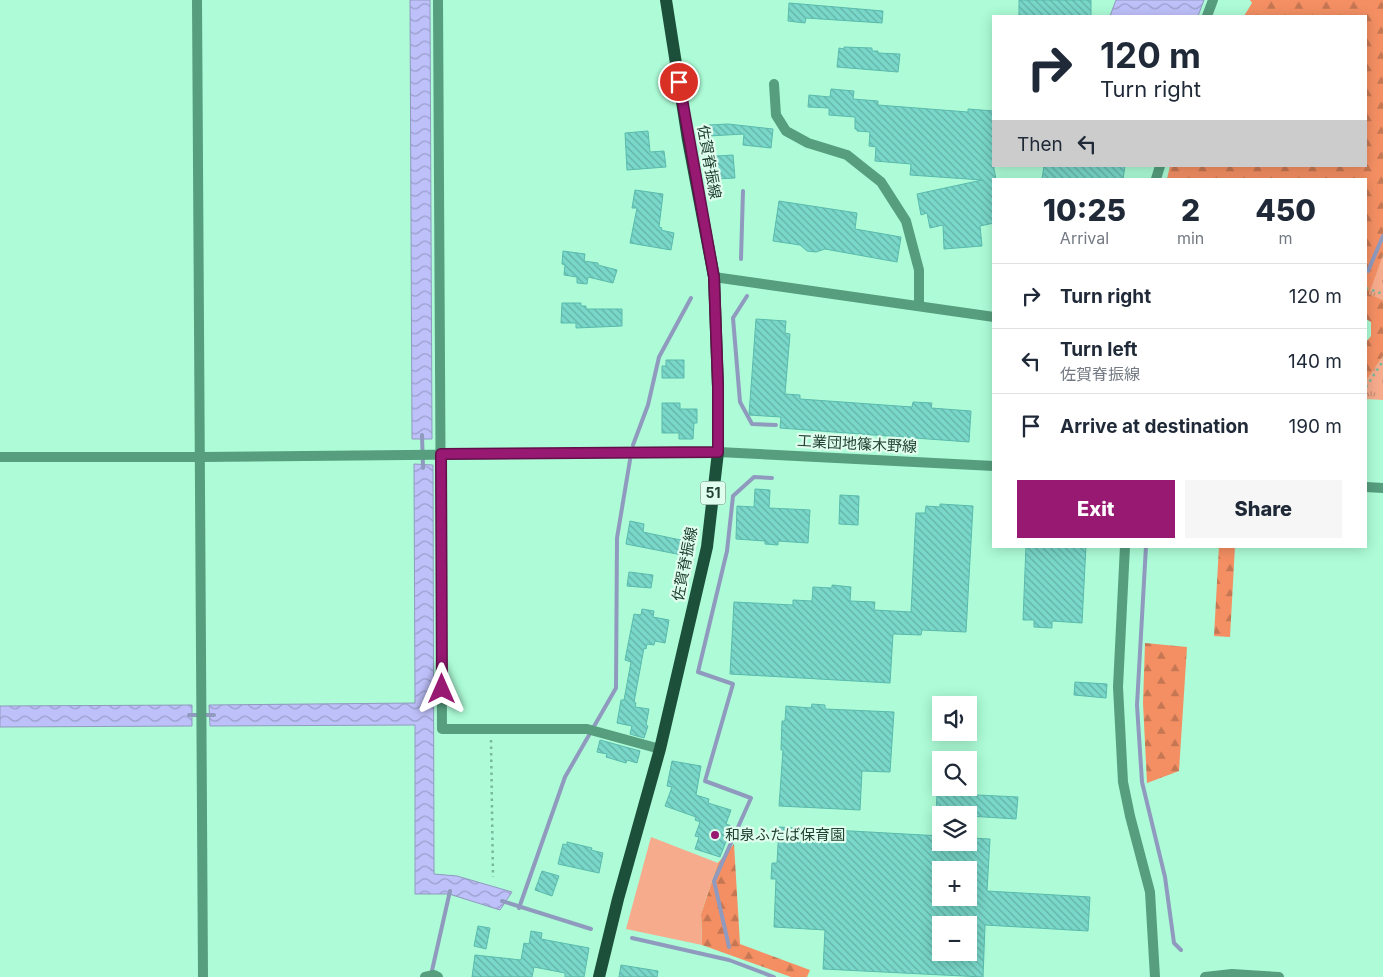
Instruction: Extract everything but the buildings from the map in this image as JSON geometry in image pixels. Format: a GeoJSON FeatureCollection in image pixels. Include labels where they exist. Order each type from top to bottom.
{"type":"FeatureCollection","features":[{"type":"Feature","properties":{"kind":"main road","name":"佐賀脊振線"},"geometry":{"type":"LineString","coordinates":[[599,977],[618,899],[660,749],[707,547],[718,452],[714,277],[688,140],[666,0]]}},
{"type":"Feature","properties":{"kind":"street"},"geometry":{"type":"LineString","coordinates":[[197,0],[203,977]]}},
{"type":"Feature","properties":{"kind":"street"},"geometry":{"type":"LineString","coordinates":[[438,0],[442,728],[592,729],[660,749]]}},
{"type":"Feature","properties":{"kind":"street"},"geometry":{"type":"LineString","coordinates":[[1207,15],[1213,0]]}},
{"type":"Feature","properties":{"kind":"street"},"geometry":{"type":"LineString","coordinates":[[774,84],[776,115],[786,131],[808,143],[847,155],[882,182],[906,221],[919,270],[919,306]]}},
{"type":"Feature","properties":{"kind":"street"},"geometry":{"type":"LineString","coordinates":[[714,277],[992,317]]}},
{"type":"Feature","properties":{"kind":"street","name":"工業団地篠木野線"},"geometry":{"type":"LineString","coordinates":[[0,457],[718,452],[992,466]]}},
{"type":"Feature","properties":{"kind":"street"},"geometry":{"type":"LineString","coordinates":[[1367,487],[1383,488]]}},
{"type":"Feature","properties":{"kind":"street"},"geometry":{"type":"LineString","coordinates":[[1125,548],[1118,687],[1123,782],[1150,892],[1155,977]]}},
{"type":"Feature","properties":{"kind":"street"},"geometry":{"type":"LineString","coordinates":[[1205,977],[1232,974],[1279,977]]}},
{"type":"Feature","properties":{"kind":"path"},"geometry":{"type":"LineString","coordinates":[[1367,288],[1383,294]]}},
{"type":"Feature","properties":{"kind":"path"},"geometry":{"type":"LineString","coordinates":[[1367,386],[1383,362]]}},
{"type":"Feature","properties":{"kind":"path"},"geometry":{"type":"LineString","coordinates":[[491,729],[493,877]]}},
{"type":"Feature","properties":{"kind":"green space"},"geometry":{"type":"Polygon","coordinates":[[[1250,0],[1383,0],[1383,255],[1369,294],[1383,300],[1383,356],[1367,380],[1367,341],[1371,336],[1371,322],[1367,320],[1367,178],[1167,178],[1170,167],[1367,167],[1367,15],[1245,15],[1252,3],[1250,0]]]}},
{"type":"Feature","properties":{"kind":"green space"},"geometry":{"type":"Polygon","coordinates":[[[1383,255],[1383,300],[1368,294],[1383,255]]]}},
{"type":"Feature","properties":{"kind":"green space"},"geometry":{"type":"Polygon","coordinates":[[[1383,356],[1383,400],[1367,399],[1367,380],[1383,356]]]}},
{"type":"Feature","properties":{"kind":"green space"},"geometry":{"type":"Polygon","coordinates":[[[1219,548],[1235,548],[1230,637],[1214,636],[1219,548]]]}},
{"type":"Feature","properties":{"kind":"green space"},"geometry":{"type":"Polygon","coordinates":[[[1145,643],[1187,647],[1179,771],[1147,783],[1143,703],[1145,643]]]}},
{"type":"Feature","properties":{"kind":"green space"},"geometry":{"type":"Polygon","coordinates":[[[651,837],[718,863],[701,914],[702,945],[626,929],[651,837]]]}},
{"type":"Feature","properties":{"kind":"green space"},"geometry":{"type":"Polygon","coordinates":[[[734,844],[740,944],[810,970],[807,977],[791,977],[702,945],[701,914],[718,863],[734,844]]]}},
{"type":"Feature","properties":{"kind":"water"},"geometry":{"type":"Polygon","coordinates":[[[410,0],[430,0],[432,439],[412,439],[410,0]]]}},
{"type":"Feature","properties":{"kind":"water"},"geometry":{"type":"Polygon","coordinates":[[[1116,0],[1204,0],[1198,15],[1110,15],[1116,0]]]}},
{"type":"Feature","properties":{"kind":"water"},"geometry":{"type":"Polygon","coordinates":[[[414,464],[433,465],[434,874],[457,876],[512,892],[500,910],[449,894],[415,894],[415,725],[210,726],[209,705],[415,703],[414,464]]]}},
{"type":"Feature","properties":{"kind":"water"},"geometry":{"type":"Polygon","coordinates":[[[192,705],[192,726],[0,727],[0,706],[192,705]]]}},
{"type":"Feature","properties":{"kind":"waterway"},"geometry":{"type":"LineString","coordinates":[[741,259],[743,191]]}},
{"type":"Feature","properties":{"kind":"waterway"},"geometry":{"type":"LineString","coordinates":[[1368,271],[1383,236]]}},
{"type":"Feature","properties":{"kind":"waterway"},"geometry":{"type":"LineString","coordinates":[[747,296],[733,318],[740,402],[752,424],[776,425]]}},
{"type":"Feature","properties":{"kind":"waterway"},"geometry":{"type":"LineString","coordinates":[[633,445],[648,405],[659,357],[691,298]]}},
{"type":"Feature","properties":{"kind":"waterway"},"geometry":{"type":"LineString","coordinates":[[422,435],[423,468]]}},
{"type":"Feature","properties":{"kind":"waterway"},"geometry":{"type":"LineString","coordinates":[[519,908],[565,777],[616,688],[617,538],[630,460]]}},
{"type":"Feature","properties":{"kind":"waterway"},"geometry":{"type":"LineString","coordinates":[[729,947],[714,881],[751,798],[705,781],[733,684],[698,672],[727,551],[733,496],[754,477],[772,478]]}},
{"type":"Feature","properties":{"kind":"waterway"},"geometry":{"type":"LineString","coordinates":[[1146,548],[1137,705],[1142,782],[1165,877],[1174,943],[1181,950]]}},
{"type":"Feature","properties":{"kind":"waterway"},"geometry":{"type":"LineString","coordinates":[[189,715],[214,715]]}},
{"type":"Feature","properties":{"kind":"waterway"},"geometry":{"type":"LineString","coordinates":[[431,975],[450,891]]}},
{"type":"Feature","properties":{"kind":"waterway"},"geometry":{"type":"LineString","coordinates":[[502,901],[591,929]]}},
{"type":"Feature","properties":{"kind":"waterway"},"geometry":{"type":"LineString","coordinates":[[632,938],[729,960],[774,977]]}},
{"type":"Feature","properties":{"kind":"place","name":"和泉ふたば保育園"},"geometry":{"type":"Point","coordinates":[715,835]}},
{"type":"Feature","properties":{"kind":"route"},"geometry":{"type":"LineString","coordinates":[[442,689],[441,454],[718,452],[714,277],[679,82]]}}]}
